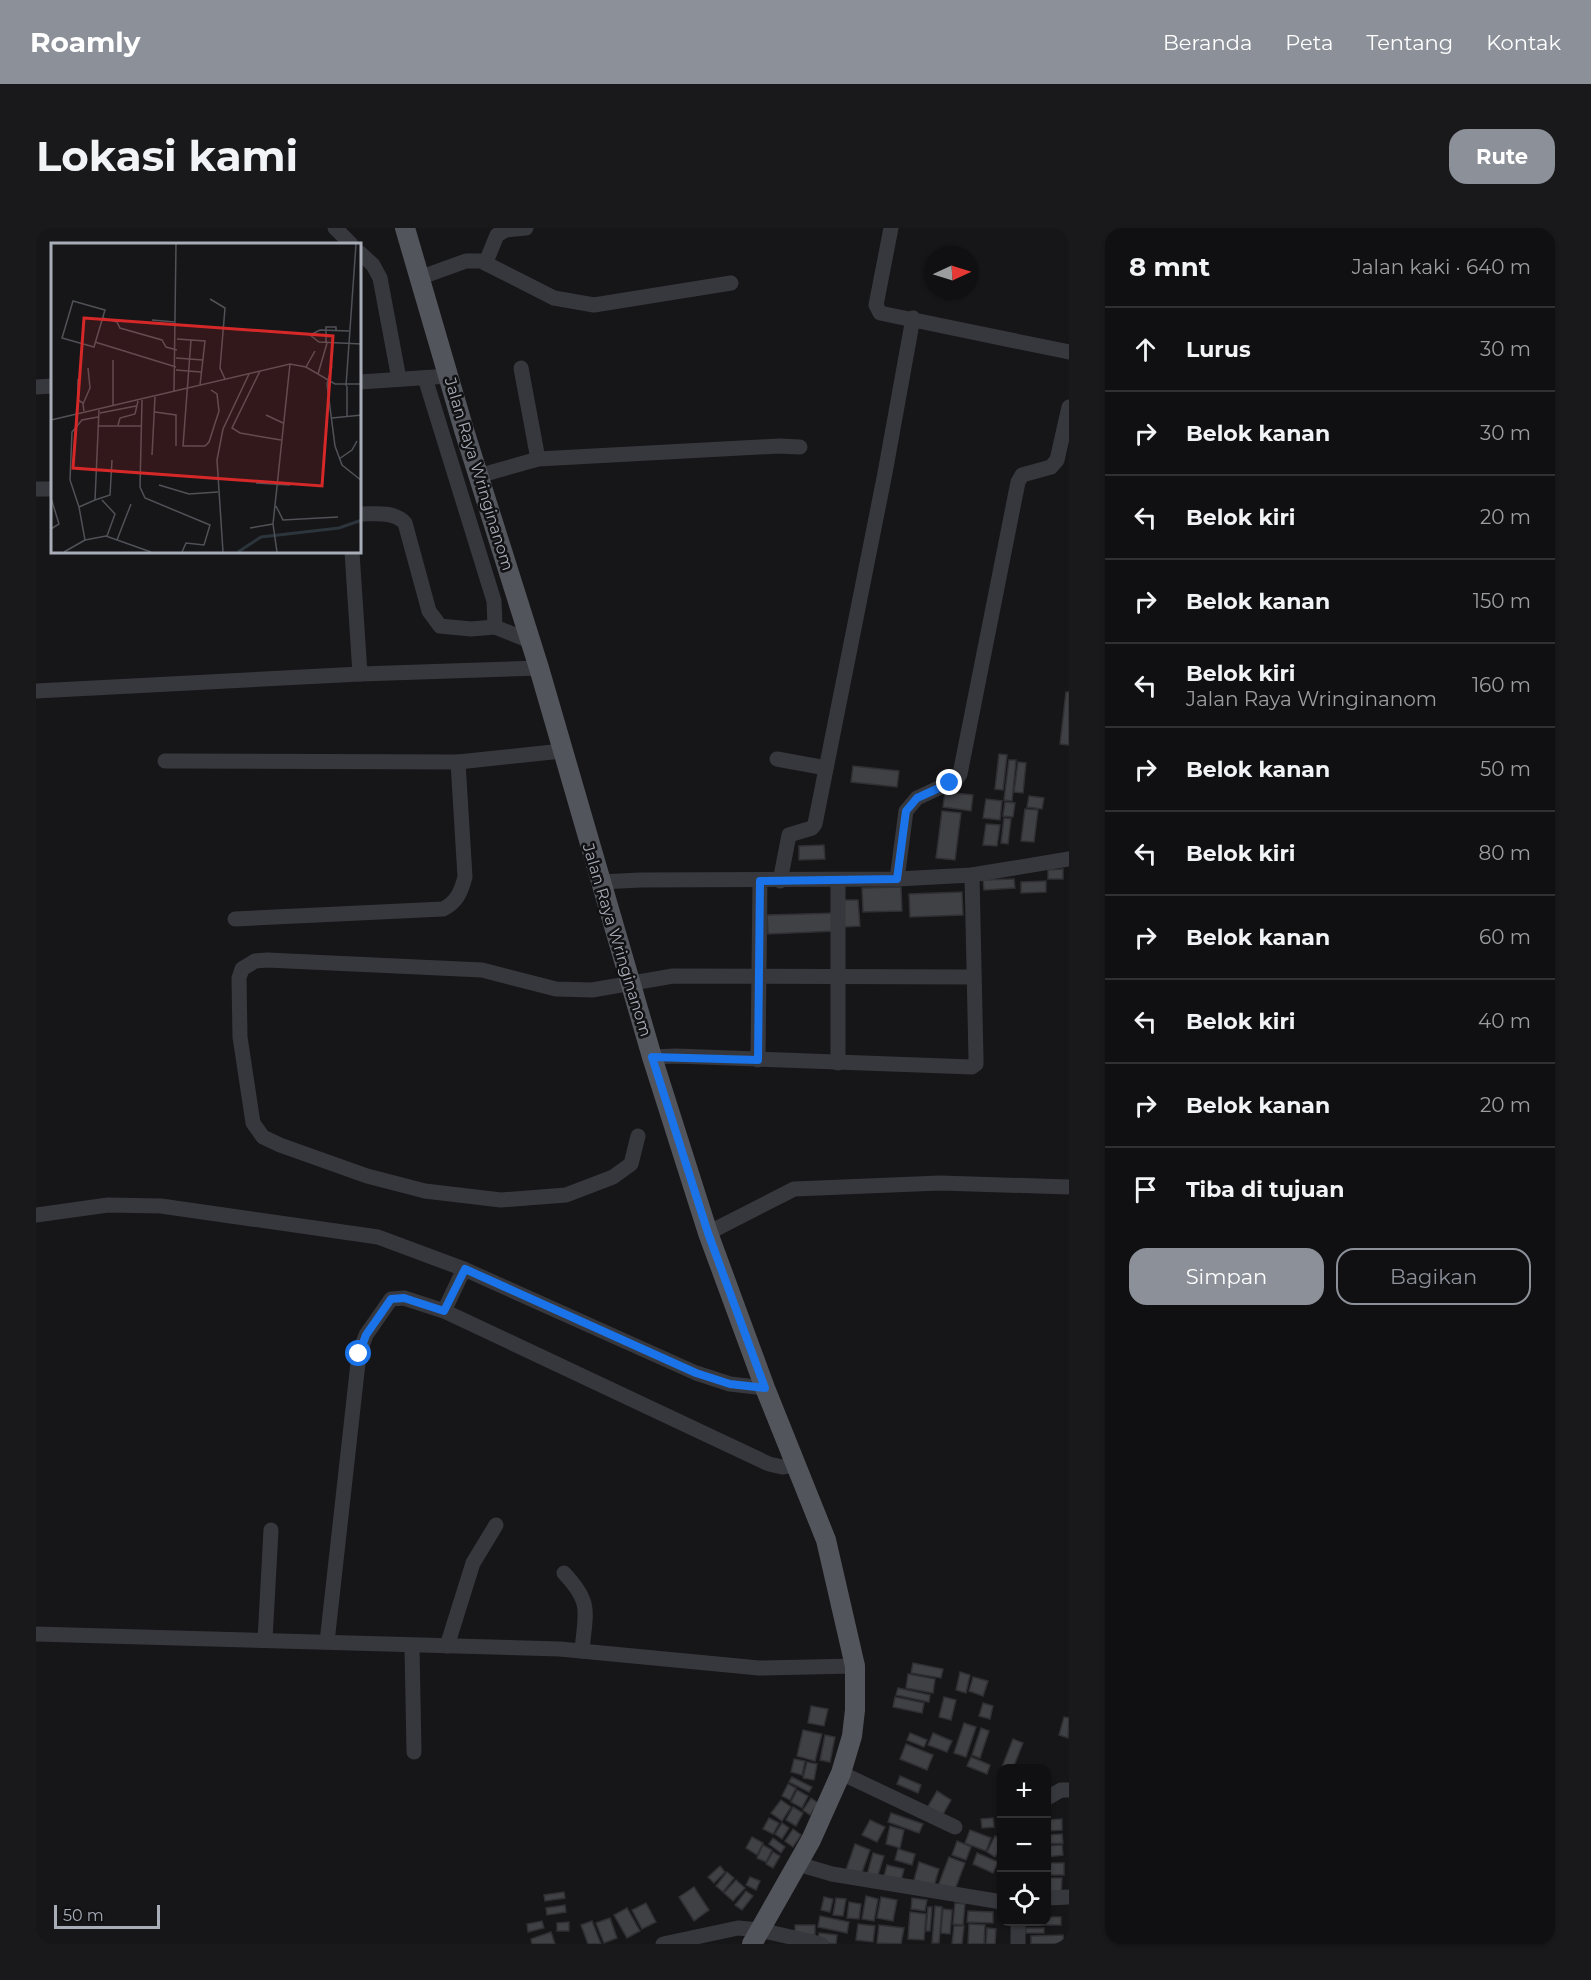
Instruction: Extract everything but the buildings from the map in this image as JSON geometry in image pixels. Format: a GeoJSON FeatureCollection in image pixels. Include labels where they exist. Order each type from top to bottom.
{"type":"FeatureCollection","features":[{"type":"Feature","properties":{"kind":"main road","name":"Jalan Raya Wringinanom"},"geometry":{"type":"LineString","coordinates":[[405,228],[478,476],[539,668],[652,1057],[708,1233],[765,1388],[826,1540],[855,1666],[852,1736],[841,1773],[798,1864],[756,1937]]}},
{"type":"Feature","properties":{"kind":"street"},"geometry":{"type":"LineString","coordinates":[[335,228],[350,243]]}},
{"type":"Feature","properties":{"kind":"street"},"geometry":{"type":"LineString","coordinates":[[486,262],[497,234],[506,230],[526,228]]}},
{"type":"Feature","properties":{"kind":"street"},"geometry":{"type":"LineString","coordinates":[[891,228],[877,310],[880,313],[1069,352]]}},
{"type":"Feature","properties":{"kind":"street"},"geometry":{"type":"LineString","coordinates":[[362,255],[373,265],[380,278],[399,379]]}},
{"type":"Feature","properties":{"kind":"street"},"geometry":{"type":"LineString","coordinates":[[419,278],[466,261],[486,262],[554,298],[594,305],[730,283]]}},
{"type":"Feature","properties":{"kind":"street"},"geometry":{"type":"LineString","coordinates":[[780,881],[789,835],[812,828],[815,824],[885,473],[913,318]]}},
{"type":"Feature","properties":{"kind":"street"},"geometry":{"type":"LineString","coordinates":[[521,368],[533,460]]}},
{"type":"Feature","properties":{"kind":"street"},"geometry":{"type":"LineString","coordinates":[[362,382],[449,376]]}},
{"type":"Feature","properties":{"kind":"street"},"geometry":{"type":"LineString","coordinates":[[425,378],[495,601],[495,627]]}},
{"type":"Feature","properties":{"kind":"street"},"geometry":{"type":"LineString","coordinates":[[36,387],[51,386]]}},
{"type":"Feature","properties":{"kind":"street"},"geometry":{"type":"LineString","coordinates":[[897,879],[906,811],[910,803],[956,780],[960,774],[1018,482],[1022,475],[1051,467],[1057,460],[1069,407]]}},
{"type":"Feature","properties":{"kind":"street"},"geometry":{"type":"LineString","coordinates":[[478,476],[533,460],[779,446],[800,447]]}},
{"type":"Feature","properties":{"kind":"street"},"geometry":{"type":"LineString","coordinates":[[362,514],[390,514],[399,517],[405,523],[429,612],[435,622],[451,628],[495,627],[530,641]]}},
{"type":"Feature","properties":{"kind":"street"},"geometry":{"type":"LineString","coordinates":[[352,554],[360,674]]}},
{"type":"Feature","properties":{"kind":"street"},"geometry":{"type":"LineString","coordinates":[[36,691],[360,674],[539,668]]}},
{"type":"Feature","properties":{"kind":"street"},"geometry":{"type":"LineString","coordinates":[[165,761],[458,762],[562,751]]}},
{"type":"Feature","properties":{"kind":"street"},"geometry":{"type":"LineString","coordinates":[[777,759],[826,768]]}},
{"type":"Feature","properties":{"kind":"street"},"geometry":{"type":"LineString","coordinates":[[235,919],[443,909],[452,905],[462,889],[465,878],[458,762]]}},
{"type":"Feature","properties":{"kind":"street"},"geometry":{"type":"LineString","coordinates":[[600,882],[897,879],[972,875],[1069,859]]}},
{"type":"Feature","properties":{"kind":"street"},"geometry":{"type":"LineString","coordinates":[[652,1057],[972,1067],[976,1064],[976,1059],[972,977],[972,875]]}},
{"type":"Feature","properties":{"kind":"street"},"geometry":{"type":"LineString","coordinates":[[758,1060],[760,881]]}},
{"type":"Feature","properties":{"kind":"street"},"geometry":{"type":"LineString","coordinates":[[838,881],[838,1063]]}},
{"type":"Feature","properties":{"kind":"street"},"geometry":{"type":"LineString","coordinates":[[638,1136],[631,1164],[624,1171],[566,1195],[501,1200],[425,1191],[367,1176],[263,1137],[253,1124],[240,1037],[239,978],[242,969],[255,961],[267,960],[482,970],[556,989],[592,990],[673,976],[759,974],[972,977]]}},
{"type":"Feature","properties":{"kind":"street"},"geometry":{"type":"LineString","coordinates":[[708,1233],[794,1189],[940,1182],[1069,1187]]}},
{"type":"Feature","properties":{"kind":"street"},"geometry":{"type":"LineString","coordinates":[[36,1215],[108,1205],[161,1206],[360,1233],[403,1244],[465,1269],[696,1373],[730,1384],[765,1388]]}},
{"type":"Feature","properties":{"kind":"street"},"geometry":{"type":"LineString","coordinates":[[444,1311],[465,1269]]}},
{"type":"Feature","properties":{"kind":"street"},"geometry":{"type":"LineString","coordinates":[[327,1642],[362,1345],[391,1299],[404,1298],[444,1311],[769,1464],[782,1467],[795,1465]]}},
{"type":"Feature","properties":{"kind":"street"},"geometry":{"type":"LineString","coordinates":[[447,1646],[473,1563],[496,1525]]}},
{"type":"Feature","properties":{"kind":"street"},"geometry":{"type":"LineString","coordinates":[[265,1640],[271,1530]]}},
{"type":"Feature","properties":{"kind":"street"},"geometry":{"type":"LineString","coordinates":[[564,1573],[581,1590],[585,1600],[582,1651]]}},
{"type":"Feature","properties":{"kind":"street"},"geometry":{"type":"LineString","coordinates":[[36,1634],[582,1651],[759,1668],[855,1666]]}},
{"type":"Feature","properties":{"kind":"street"},"geometry":{"type":"LineString","coordinates":[[412,1647],[414,1752]]}},
{"type":"Feature","properties":{"kind":"street"},"geometry":{"type":"LineString","coordinates":[[841,1773],[955,1827]]}},
{"type":"Feature","properties":{"kind":"street"},"geometry":{"type":"LineString","coordinates":[[1051,1796],[1061,1790],[1069,1790]]}},
{"type":"Feature","properties":{"kind":"street"},"geometry":{"type":"LineString","coordinates":[[798,1864],[832,1874],[997,1901]]}},
{"type":"Feature","properties":{"kind":"street"},"geometry":{"type":"LineString","coordinates":[[1051,1898],[1069,1897]]}},
{"type":"Feature","properties":{"kind":"street"},"geometry":{"type":"LineString","coordinates":[[1018,1926],[1018,1944]]}},
{"type":"Feature","properties":{"kind":"street"},"geometry":{"type":"LineString","coordinates":[[663,1944],[738,1928],[756,1937],[821,1944]]}},
{"type":"Feature","properties":{"kind":"route"},"geometry":{"type":"LineString","coordinates":[[359,1354],[366,1335],[391,1299],[404,1298],[444,1311],[465,1269],[696,1373],[730,1384],[765,1388],[708,1233],[652,1057],[758,1060],[760,881],[897,879],[906,811],[910,803],[950,783]]}}]}
